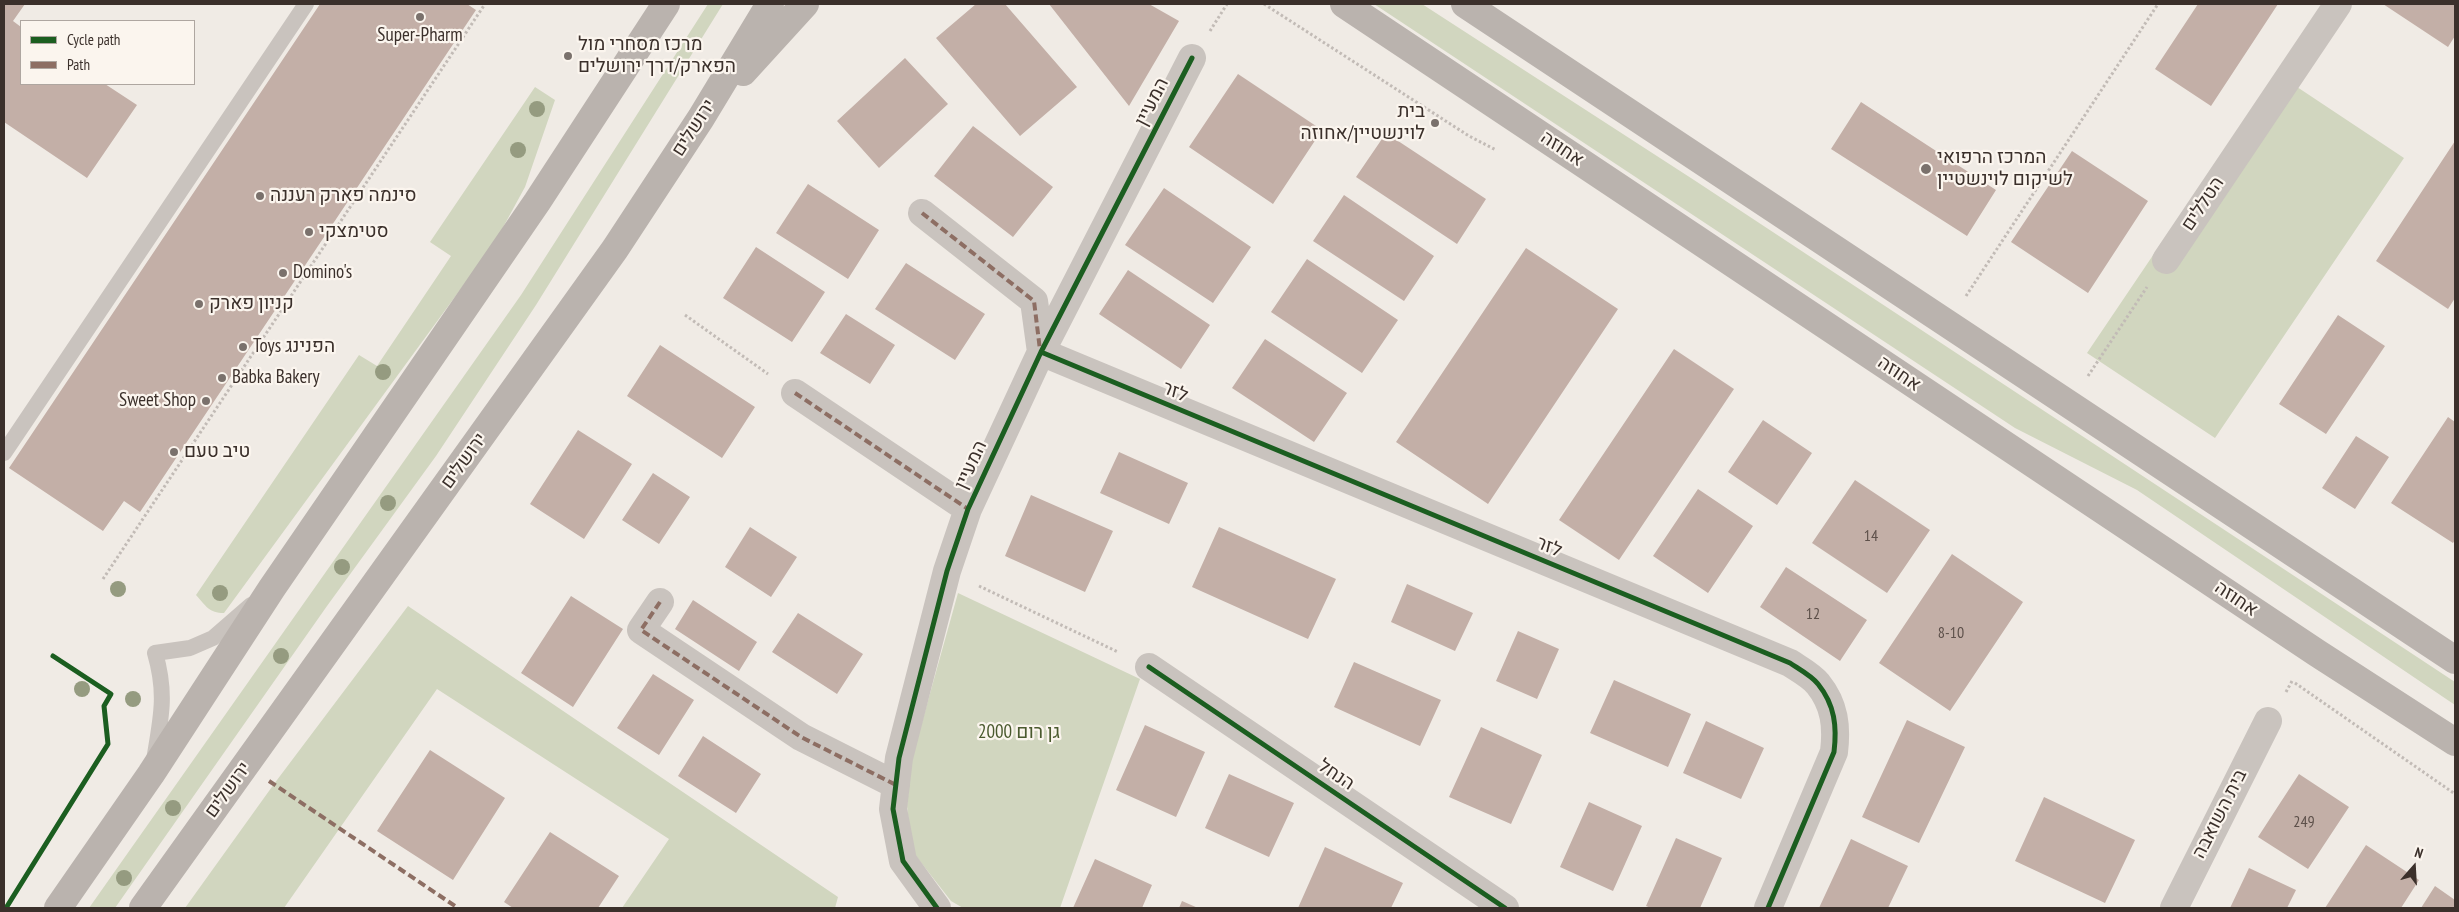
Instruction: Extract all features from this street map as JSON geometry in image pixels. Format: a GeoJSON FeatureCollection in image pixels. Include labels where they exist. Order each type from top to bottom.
{"type":"FeatureCollection","features":[{"type":"Feature","properties":{"kind":"main road"},"geometry":{"type":"LineString","coordinates":[[58,908],[151,774],[272,588],[537,202],[666,4]]}},
{"type":"Feature","properties":{"kind":"main road","name":"ירושלים"},"geometry":{"type":"LineString","coordinates":[[144,908],[615,249],[702,118],[770,4]]}},
{"type":"Feature","properties":{"kind":"main road"},"geometry":{"type":"LineString","coordinates":[[702,118],[805,4]]}},
{"type":"Feature","properties":{"kind":"main road"},"geometry":{"type":"LineString","coordinates":[[1332,4],[1398,39]]}},
{"type":"Feature","properties":{"kind":"main road","name":"אחוזה"},"geometry":{"type":"LineString","coordinates":[[1344,4],[2317,653],[2455,742]]}},
{"type":"Feature","properties":{"kind":"main road"},"geometry":{"type":"LineString","coordinates":[[1465,4],[2455,660]]}},
{"type":"Feature","properties":{"kind":"street","name":"הטללים"},"geometry":{"type":"LineString","coordinates":[[2166,260],[2338,4]]}},
{"type":"Feature","properties":{"kind":"street","name":"המעיין"},"geometry":{"type":"LineString","coordinates":[[937,908],[903,861],[893,809],[899,758],[947,571],[968,509],[1040,352],[1192,58]]}},
{"type":"Feature","properties":{"kind":"street"},"geometry":{"type":"LineString","coordinates":[[922,213],[1034,302],[1040,352]]}},
{"type":"Feature","properties":{"kind":"street","name":"לזר"},"geometry":{"type":"LineString","coordinates":[[1040,352],[1790,663],[1818,684],[1831,708],[1837,728],[1834,752],[1768,908]]}},
{"type":"Feature","properties":{"kind":"street","name":"המעיין"},"geometry":{"type":"LineString","coordinates":[[796,393],[968,509]]}},
{"type":"Feature","properties":{"kind":"street"},"geometry":{"type":"LineString","coordinates":[[660,602],[641,630],[801,737],[896,785]]}},
{"type":"Feature","properties":{"kind":"street","name":"הנחל"},"geometry":{"type":"LineString","coordinates":[[1149,667],[1505,908]]}},
{"type":"Feature","properties":{"kind":"street","name":"בית השואבה"},"geometry":{"type":"LineString","coordinates":[[2174,908],[2268,721]]}},
{"type":"Feature","properties":{"kind":"lane"},"geometry":{"type":"LineString","coordinates":[[4,452],[306,4]]}},
{"type":"Feature","properties":{"kind":"lane"},"geometry":{"type":"LineString","coordinates":[[151,774],[163,697],[161,676],[155,653],[190,648],[213,638],[272,588]]}},
{"type":"Feature","properties":{"kind":"path"},"geometry":{"type":"LineString","coordinates":[[103,579],[485,4]]}},
{"type":"Feature","properties":{"kind":"path"},"geometry":{"type":"LineString","coordinates":[[1948,324],[2158,4]]}},
{"type":"Feature","properties":{"kind":"path"},"geometry":{"type":"LineString","coordinates":[[2069,405],[2166,260]]}},
{"type":"Feature","properties":{"kind":"path"},"geometry":{"type":"LineString","coordinates":[[685,315],[796,393]]}},
{"type":"Feature","properties":{"kind":"path"},"geometry":{"type":"LineString","coordinates":[[947,571],[1149,667]]}},
{"type":"Feature","properties":{"kind":"green space"},"geometry":{"type":"Polygon","coordinates":[[[708,4],[723,4],[536,305],[436,456],[327,606],[115,908],[89,908],[521,295],[708,4]]]}},
{"type":"Feature","properties":{"kind":"green space"},"geometry":{"type":"Polygon","coordinates":[[[1374,4],[1422,4],[1694,180],[2455,682],[2455,705],[2137,490],[2015,428],[1374,4]]]}},
{"type":"Feature","properties":{"kind":"green space"},"geometry":{"type":"Polygon","coordinates":[[[2276,73],[2404,158],[2215,438],[2087,353],[2276,73]]]}},
{"type":"Feature","properties":{"kind":"green space"},"geometry":{"type":"Polygon","coordinates":[[[535,87],[555,100],[525,187],[495,242],[224,613],[211,610],[196,595],[359,355],[377,366],[451,256],[430,242],[535,87]]]}},
{"type":"Feature","properties":{"kind":"green space","name":"גן רום 2000"},"geometry":{"type":"Polygon","coordinates":[[[958,593],[1140,679],[1060,908],[963,908],[951,901],[912,851],[907,806],[912,758],[958,593]]]}},
{"type":"Feature","properties":{"kind":"green space"},"geometry":{"type":"Polygon","coordinates":[[[408,606],[838,897],[835,908],[622,908],[669,839],[437,689],[284,908],[185,908],[274,784],[408,606]]]}},
{"type":"Feature","properties":{"kind":"building"},"geometry":{"type":"Polygon","coordinates":[[[4,4],[25,4],[13,21],[20,26],[20,85],[107,85],[137,105],[87,178],[4,122],[4,4]]]}},
{"type":"Feature","properties":{"kind":"building","name":"קניון פארק"},"geometry":{"type":"Polygon","coordinates":[[[320,4],[467,4],[476,10],[140,512],[124,501],[103,531],[9,468],[320,4]]]}},
{"type":"Feature","properties":{"kind":"building"},"geometry":{"type":"Polygon","coordinates":[[[976,4],[1005,4],[1077,87],[1020,136],[936,38],[976,4]]]}},
{"type":"Feature","properties":{"kind":"building"},"geometry":{"type":"Polygon","coordinates":[[[1049,4],[1149,4],[1179,21],[1129,106],[1049,4]]]}},
{"type":"Feature","properties":{"kind":"building"},"geometry":{"type":"Polygon","coordinates":[[[2198,4],[2278,4],[2211,106],[2155,69],[2198,4]]]}},
{"type":"Feature","properties":{"kind":"building"},"geometry":{"type":"Polygon","coordinates":[[[2383,4],[2455,4],[2455,36],[2448,47],[2383,4]]]}},
{"type":"Feature","properties":{"kind":"building"},"geometry":{"type":"Polygon","coordinates":[[[905,58],[948,104],[879,168],[837,121],[905,58]]]}},
{"type":"Feature","properties":{"kind":"building"},"geometry":{"type":"Polygon","coordinates":[[[1238,74],[1322,130],[1273,204],[1189,147],[1238,74]]]}},
{"type":"Feature","properties":{"kind":"building"},"geometry":{"type":"Polygon","coordinates":[[[1861,102],[1996,190],[1967,236],[1831,149],[1861,102]]]}},
{"type":"Feature","properties":{"kind":"building"},"geometry":{"type":"Polygon","coordinates":[[[973,126],[1053,187],[1013,237],[934,176],[973,126]]]}},
{"type":"Feature","properties":{"kind":"building"},"geometry":{"type":"Polygon","coordinates":[[[1386,133],[1486,199],[1457,244],[1356,177],[1386,133]]]}},
{"type":"Feature","properties":{"kind":"building"},"geometry":{"type":"Polygon","coordinates":[[[2455,141],[2455,298],[2448,309],[2376,261],[2455,141]]]}},
{"type":"Feature","properties":{"kind":"building"},"geometry":{"type":"Polygon","coordinates":[[[2072,151],[2148,201],[2088,293],[2011,242],[2072,151]]]}},
{"type":"Feature","properties":{"kind":"building"},"geometry":{"type":"Polygon","coordinates":[[[808,184],[879,230],[848,279],[776,233],[808,184]]]}},
{"type":"Feature","properties":{"kind":"building"},"geometry":{"type":"Polygon","coordinates":[[[1164,188],[1251,247],[1213,303],[1125,245],[1164,188]]]}},
{"type":"Feature","properties":{"kind":"building"},"geometry":{"type":"Polygon","coordinates":[[[1344,195],[1434,256],[1404,301],[1313,241],[1344,195]]]}},
{"type":"Feature","properties":{"kind":"building"},"geometry":{"type":"Polygon","coordinates":[[[756,247],[825,292],[792,342],[723,298],[756,247]]]}},
{"type":"Feature","properties":{"kind":"building"},"geometry":{"type":"Polygon","coordinates":[[[1526,248],[1618,309],[1488,504],[1396,442],[1526,248]]]}},
{"type":"Feature","properties":{"kind":"building"},"geometry":{"type":"Polygon","coordinates":[[[1307,259],[1398,320],[1362,373],[1271,312],[1307,259]]]}},
{"type":"Feature","properties":{"kind":"building"},"geometry":{"type":"Polygon","coordinates":[[[906,263],[985,314],[955,360],[875,309],[906,263]]]}},
{"type":"Feature","properties":{"kind":"building"},"geometry":{"type":"Polygon","coordinates":[[[1128,270],[1210,325],[1181,369],[1099,314],[1128,270]]]}},
{"type":"Feature","properties":{"kind":"building"},"geometry":{"type":"Polygon","coordinates":[[[846,314],[895,345],[870,384],[820,353],[846,314]]]}},
{"type":"Feature","properties":{"kind":"building"},"geometry":{"type":"Polygon","coordinates":[[[2338,315],[2385,346],[2326,434],[2279,404],[2338,315]]]}},
{"type":"Feature","properties":{"kind":"building"},"geometry":{"type":"Polygon","coordinates":[[[1265,339],[1347,393],[1314,442],[1232,388],[1265,339]]]}},
{"type":"Feature","properties":{"kind":"building"},"geometry":{"type":"Polygon","coordinates":[[[660,345],[755,407],[722,458],[627,396],[660,345]]]}},
{"type":"Feature","properties":{"kind":"building"},"geometry":{"type":"Polygon","coordinates":[[[1674,349],[1734,389],[1619,560],[1559,520],[1674,349]]]}},
{"type":"Feature","properties":{"kind":"building"},"geometry":{"type":"Polygon","coordinates":[[[2448,417],[2455,422],[2455,540],[2453,543],[2391,503],[2448,417]]]}},
{"type":"Feature","properties":{"kind":"building"},"geometry":{"type":"Polygon","coordinates":[[[1763,420],[1812,453],[1777,505],[1728,472],[1763,420]]]}},
{"type":"Feature","properties":{"kind":"building"},"geometry":{"type":"Polygon","coordinates":[[[578,430],[632,464],[584,539],[530,504],[578,430]]]}},
{"type":"Feature","properties":{"kind":"building"},"geometry":{"type":"Polygon","coordinates":[[[2356,436],[2389,457],[2355,509],[2322,488],[2356,436]]]}},
{"type":"Feature","properties":{"kind":"building"},"geometry":{"type":"Polygon","coordinates":[[[1119,452],[1188,483],[1169,524],[1100,493],[1119,452]]]}},
{"type":"Feature","properties":{"kind":"building"},"geometry":{"type":"Polygon","coordinates":[[[653,473],[690,497],[659,544],[622,520],[653,473]]]}},
{"type":"Feature","properties":{"kind":"building"},"geometry":{"type":"Polygon","coordinates":[[[1855,480],[1930,530],[1887,593],[1812,543],[1855,480]]]}},
{"type":"Feature","properties":{"kind":"building"},"geometry":{"type":"Polygon","coordinates":[[[1698,489],[1753,526],[1708,593],[1653,556],[1698,489]]]}},
{"type":"Feature","properties":{"kind":"building"},"geometry":{"type":"Polygon","coordinates":[[[1031,495],[1113,531],[1085,592],[1005,556],[1031,495]]]}},
{"type":"Feature","properties":{"kind":"building"},"geometry":{"type":"Polygon","coordinates":[[[750,527],[797,557],[771,597],[725,567],[750,527]]]}},
{"type":"Feature","properties":{"kind":"building"},"geometry":{"type":"Polygon","coordinates":[[[1219,527],[1336,579],[1308,639],[1192,587],[1219,527]]]}},
{"type":"Feature","properties":{"kind":"building"},"geometry":{"type":"Polygon","coordinates":[[[1952,554],[2023,602],[1950,711],[1879,663],[1952,554]]]}},
{"type":"Feature","properties":{"kind":"building"},"geometry":{"type":"Polygon","coordinates":[[[1786,567],[1867,620],[1840,661],[1760,607],[1786,567]]]}},
{"type":"Feature","properties":{"kind":"building"},"geometry":{"type":"Polygon","coordinates":[[[1407,584],[1473,613],[1455,651],[1391,622],[1407,584]]]}},
{"type":"Feature","properties":{"kind":"building"},"geometry":{"type":"Polygon","coordinates":[[[571,596],[623,629],[573,707],[521,673],[571,596]]]}},
{"type":"Feature","properties":{"kind":"building"},"geometry":{"type":"Polygon","coordinates":[[[693,600],[757,642],[739,671],[675,629],[693,600]]]}},
{"type":"Feature","properties":{"kind":"building"},"geometry":{"type":"Polygon","coordinates":[[[798,613],[863,654],[837,694],[772,652],[798,613]]]}},
{"type":"Feature","properties":{"kind":"building"},"geometry":{"type":"Polygon","coordinates":[[[1518,631],[1559,649],[1537,699],[1496,681],[1518,631]]]}},
{"type":"Feature","properties":{"kind":"building"},"geometry":{"type":"Polygon","coordinates":[[[1354,662],[1441,700],[1420,746],[1334,707],[1354,662]]]}},
{"type":"Feature","properties":{"kind":"building"},"geometry":{"type":"Polygon","coordinates":[[[653,674],[694,700],[659,755],[617,728],[653,674]]]}},
{"type":"Feature","properties":{"kind":"building"},"geometry":{"type":"Polygon","coordinates":[[[1614,680],[1691,714],[1668,767],[1590,733],[1614,680]]]}},
{"type":"Feature","properties":{"kind":"building"},"geometry":{"type":"Polygon","coordinates":[[[1907,720],[1965,747],[1919,843],[1862,817],[1907,720]]]}},
{"type":"Feature","properties":{"kind":"building"},"geometry":{"type":"Polygon","coordinates":[[[1706,721],[1764,748],[1741,799],[1683,773],[1706,721]]]}},
{"type":"Feature","properties":{"kind":"building"},"geometry":{"type":"Polygon","coordinates":[[[1145,725],[1205,752],[1176,817],[1116,790],[1145,725]]]}},
{"type":"Feature","properties":{"kind":"building"},"geometry":{"type":"Polygon","coordinates":[[[1481,727],[1542,755],[1511,824],[1449,797],[1481,727]]]}},
{"type":"Feature","properties":{"kind":"building"},"geometry":{"type":"Polygon","coordinates":[[[703,736],[761,774],[736,813],[678,776],[703,736]]]}},
{"type":"Feature","properties":{"kind":"building"},"geometry":{"type":"Polygon","coordinates":[[[430,750],[505,798],[453,880],[377,831],[430,750]]]}},
{"type":"Feature","properties":{"kind":"building"},"geometry":{"type":"Polygon","coordinates":[[[1229,774],[1294,803],[1269,857],[1205,828],[1229,774]]]}},
{"type":"Feature","properties":{"kind":"building"},"geometry":{"type":"Polygon","coordinates":[[[2299,774],[2349,807],[2308,869],[2258,837],[2299,774]]]}},
{"type":"Feature","properties":{"kind":"building"},"geometry":{"type":"Polygon","coordinates":[[[2044,797],[2135,840],[2105,903],[2015,861],[2044,797]]]}},
{"type":"Feature","properties":{"kind":"building"},"geometry":{"type":"Polygon","coordinates":[[[1589,802],[1642,826],[1613,891],[1560,867],[1589,802]]]}},
{"type":"Feature","properties":{"kind":"building"},"geometry":{"type":"Polygon","coordinates":[[[550,832],[619,876],[598,908],[513,908],[504,902],[550,832]]]}},
{"type":"Feature","properties":{"kind":"building"},"geometry":{"type":"Polygon","coordinates":[[[1676,838],[1722,858],[1700,908],[1651,908],[1646,906],[1676,838]]]}},
{"type":"Feature","properties":{"kind":"building"},"geometry":{"type":"Polygon","coordinates":[[[1851,839],[1908,866],[1888,908],[1819,908],[1851,839]]]}},
{"type":"Feature","properties":{"kind":"building"},"geometry":{"type":"Polygon","coordinates":[[[2366,845],[2419,880],[2401,908],[2325,908],[2366,845]]]}},
{"type":"Feature","properties":{"kind":"building"},"geometry":{"type":"Polygon","coordinates":[[[1325,847],[1403,883],[1391,908],[1298,908],[1325,847]]]}},
{"type":"Feature","properties":{"kind":"building"},"geometry":{"type":"Polygon","coordinates":[[[1095,859],[1152,885],[1142,908],[1073,908],[1095,859]]]}},
{"type":"Feature","properties":{"kind":"building"},"geometry":{"type":"Polygon","coordinates":[[[2249,868],[2296,890],[2287,908],[2230,908],[2249,868]]]}},
{"type":"Feature","properties":{"kind":"building"},"geometry":{"type":"Polygon","coordinates":[[[2435,886],[2455,900],[2455,908],[2421,908],[2435,886]]]}},
{"type":"Feature","properties":{"kind":"building"},"geometry":{"type":"Polygon","coordinates":[[[1182,901],[1198,908],[1179,908],[1182,901]]]}},
{"type":"Feature","properties":{"kind":"marked path"},"geometry":{"type":"LineString","coordinates":[[922,213],[1034,301],[1040,350]]}},
{"type":"Feature","properties":{"kind":"marked path"},"geometry":{"type":"LineString","coordinates":[[795,393],[968,509]]}},
{"type":"Feature","properties":{"kind":"marked path"},"geometry":{"type":"LineString","coordinates":[[660,602],[641,630],[801,737],[896,785]]}},
{"type":"Feature","properties":{"kind":"marked path"},"geometry":{"type":"LineString","coordinates":[[269,781],[458,908]]}},
{"type":"Feature","properties":{"kind":"cycle path"},"geometry":{"type":"LineString","coordinates":[[937,908],[903,861],[893,809],[899,758],[947,571],[968,509],[1041,352],[1192,58]]}},
{"type":"Feature","properties":{"kind":"cycle path"},"geometry":{"type":"LineString","coordinates":[[1041,352],[1790,663],[1809,675],[1824,692],[1834,716],[1834,752],[1768,908]]}},
{"type":"Feature","properties":{"kind":"cycle path"},"geometry":{"type":"LineString","coordinates":[[6,908],[108,744],[104,706],[111,694],[53,656]]}},
{"type":"Feature","properties":{"kind":"cycle path"},"geometry":{"type":"LineString","coordinates":[[1149,667],[1505,908]]}},
{"type":"Feature","properties":{"kind":"place","name":"Super-Pharm"},"geometry":{"type":"Point","coordinates":[420,17]}},
{"type":"Feature","properties":{"kind":"place","name":"מרכז מסחרי מול הפארק/דרך ירושלים"},"geometry":{"type":"Point","coordinates":[568,56]}},
{"type":"Feature","properties":{"kind":"place","name":"בית לוינשטיין/אחוזה"},"geometry":{"type":"Point","coordinates":[1435,123]}},
{"type":"Feature","properties":{"kind":"place","name":"המרכז הרפואי לשיקום לוינשטיין"},"geometry":{"type":"Point","coordinates":[1926,169]}},
{"type":"Feature","properties":{"kind":"place","name":"סינמה פארק רעננה"},"geometry":{"type":"Point","coordinates":[260,196]}},
{"type":"Feature","properties":{"kind":"place","name":"סטימצקי"},"geometry":{"type":"Point","coordinates":[309,232]}},
{"type":"Feature","properties":{"kind":"place","name":"Domino's"},"geometry":{"type":"Point","coordinates":[283,273]}},
{"type":"Feature","properties":{"kind":"place","name":"קניון פארק"},"geometry":{"type":"Point","coordinates":[199,304]}},
{"type":"Feature","properties":{"kind":"place","name":"Toys הפנינג"},"geometry":{"type":"Point","coordinates":[243,347]}},
{"type":"Feature","properties":{"kind":"place","name":"Babka Bakery"},"geometry":{"type":"Point","coordinates":[222,378]}},
{"type":"Feature","properties":{"kind":"place","name":"Sweet Shop"},"geometry":{"type":"Point","coordinates":[206,401]}},
{"type":"Feature","properties":{"kind":"place","name":"טיב טעם"},"geometry":{"type":"Point","coordinates":[174,452]}}]}
